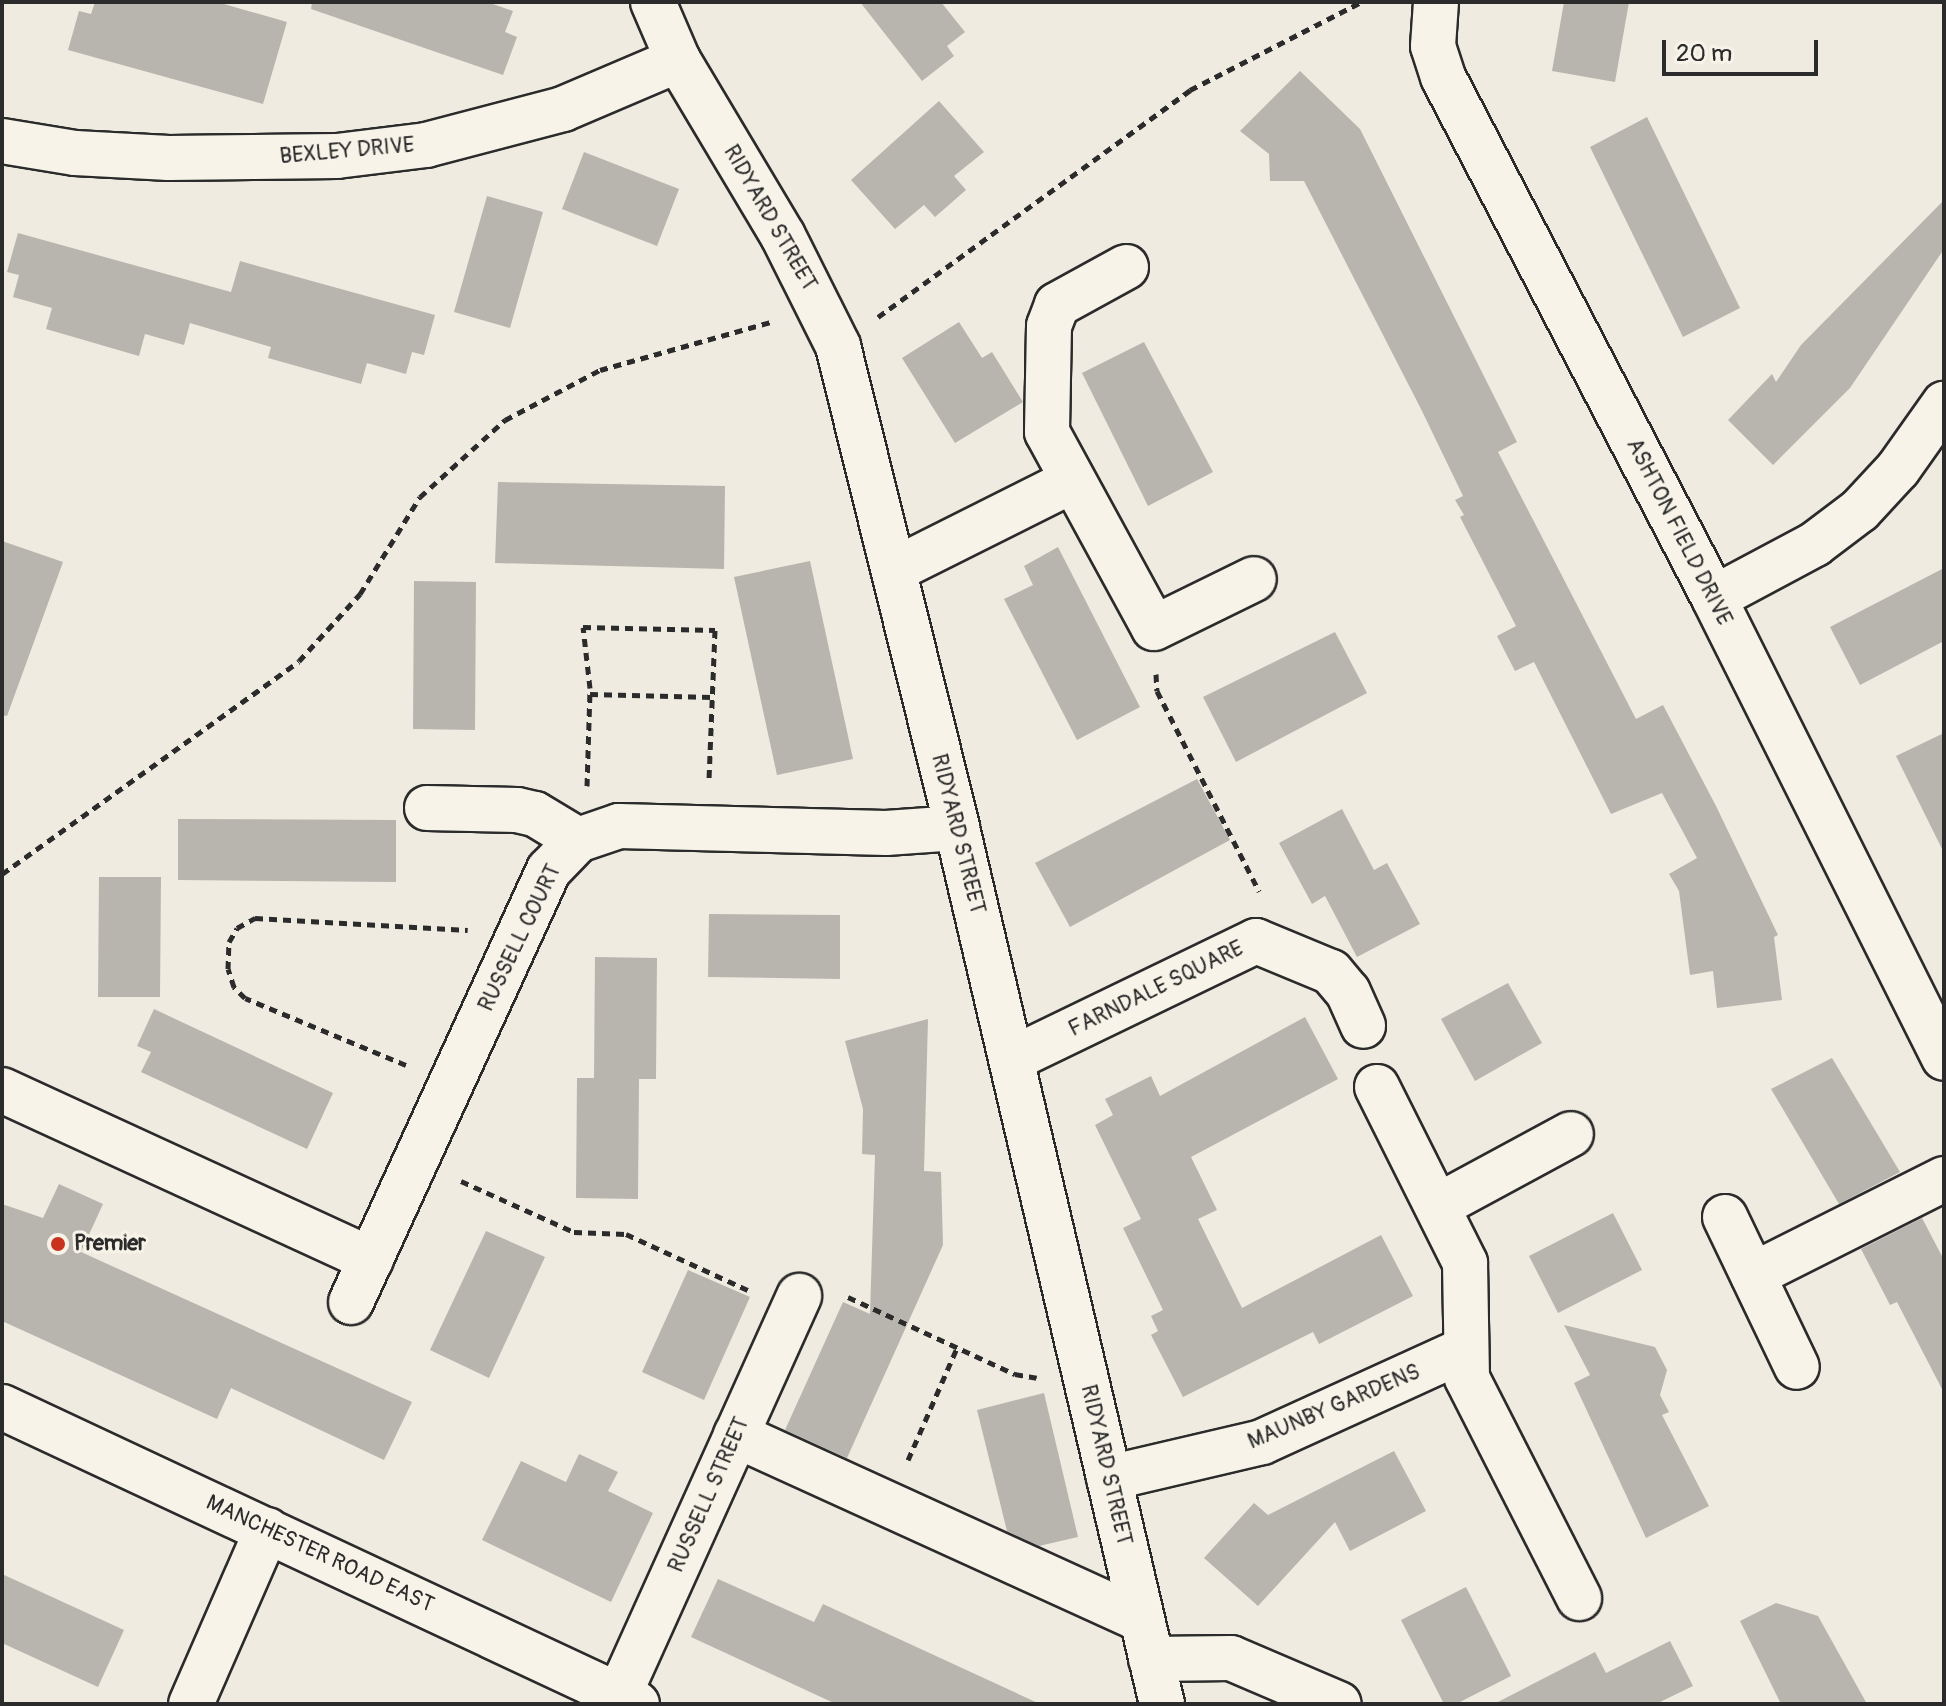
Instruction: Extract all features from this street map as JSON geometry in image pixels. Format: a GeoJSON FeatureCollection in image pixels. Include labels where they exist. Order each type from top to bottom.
{"type":"FeatureCollection","features":[{"type":"Feature","properties":{"kind":"street","name":"RIDYARD STREET"},"geometry":{"type":"LineString","coordinates":[[653,2],[678,60],[830,327],[957,828],[1162,1704]]}},
{"type":"Feature","properties":{"kind":"street","name":"ASHTON FIELD DRIVE"},"geometry":{"type":"LineString","coordinates":[[1436,2],[1433,46],[1443,77],[1714,598],[1944,1058]]}},
{"type":"Feature","properties":{"kind":"street","name":"BEXLEY DRIVE"},"geometry":{"type":"LineString","coordinates":[[2,141],[75,153],[169,158],[337,156],[411,147],[563,109],[678,60]]}},
{"type":"Feature","properties":{"kind":"street"},"geometry":{"type":"LineString","coordinates":[[1126,267],[1057,305],[1049,326],[1047,432],[1154,628],[1254,579]]}},
{"type":"Feature","properties":{"kind":"street"},"geometry":{"type":"LineString","coordinates":[[1714,598],[1815,544],[1860,510],[1898,469],[1944,404]]}},
{"type":"Feature","properties":{"kind":"street"},"geometry":{"type":"LineString","coordinates":[[894,570],[1072,481]]}},
{"type":"Feature","properties":{"kind":"street"},"geometry":{"type":"LineString","coordinates":[[427,808],[517,810],[535,814],[582,837],[619,826],[886,833],[957,828]]}},
{"type":"Feature","properties":{"kind":"street","name":"RUSSELL COURT"},"geometry":{"type":"LineString","coordinates":[[351,1302],[549,870],[582,837]]}},
{"type":"Feature","properties":{"kind":"street","name":"FARNDALE SQUARE"},"geometry":{"type":"LineString","coordinates":[[1012,1059],[1256,941],[1268,942],[1331,972],[1348,992],[1363,1026]]}},
{"type":"Feature","properties":{"kind":"street"},"geometry":{"type":"LineString","coordinates":[[1377,1087],[1465,1263],[1464,1350],[1476,1400],[1579,1598]]}},
{"type":"Feature","properties":{"kind":"street"},"geometry":{"type":"LineString","coordinates":[[2,1090],[371,1260]]}},
{"type":"Feature","properties":{"kind":"street"},"geometry":{"type":"LineString","coordinates":[[1438,1206],[1571,1134]]}},
{"type":"Feature","properties":{"kind":"street"},"geometry":{"type":"LineString","coordinates":[[1753,1275],[1944,1179]]}},
{"type":"Feature","properties":{"kind":"street"},"geometry":{"type":"LineString","coordinates":[[1725,1217],[1797,1367]]}},
{"type":"Feature","properties":{"kind":"street","name":"RUSSELL STREET"},"geometry":{"type":"LineString","coordinates":[[628,1700],[736,1435],[795,1303]]}},
{"type":"Feature","properties":{"kind":"street","name":"MAUNBY GARDENS"},"geometry":{"type":"LineString","coordinates":[[1109,1478],[1262,1442],[1464,1350]]}},
{"type":"Feature","properties":{"kind":"street","name":"MANCHESTER ROAD EAST"},"geometry":{"type":"LineString","coordinates":[[2,1407],[628,1700]]}},
{"type":"Feature","properties":{"kind":"street"},"geometry":{"type":"LineString","coordinates":[[736,1435],[888,1504],[1146,1639],[1231,1658],[1339,1704]]}},
{"type":"Feature","properties":{"kind":"street"},"geometry":{"type":"LineString","coordinates":[[191,1704],[267,1530]]}},
{"type":"Feature","properties":{"kind":"path"},"geometry":{"type":"LineString","coordinates":[[2,874],[299,661],[360,594],[420,497],[505,420],[600,370],[830,327],[1190,90],[1361,2]]}},
{"type":"Feature","properties":{"kind":"path"},"geometry":{"type":"LineString","coordinates":[[582,837],[590,694],[583,627],[715,630],[707,828]]}},
{"type":"Feature","properties":{"kind":"path"},"geometry":{"type":"LineString","coordinates":[[1154,628],[1157,691],[1269,911],[1268,942]]}},
{"type":"Feature","properties":{"kind":"path"},"geometry":{"type":"LineString","coordinates":[[590,694],[712,697]]}},
{"type":"Feature","properties":{"kind":"path"},"geometry":{"type":"LineString","coordinates":[[451,1084],[245,998],[234,987],[228,969],[229,942],[237,928],[255,918],[280,918],[472,931],[515,944]]}},
{"type":"Feature","properties":{"kind":"path"},"geometry":{"type":"LineString","coordinates":[[417,1160],[574,1232],[626,1234],[795,1303],[807,1278],[957,1348],[1035,1379],[1084,1370]]}},
{"type":"Feature","properties":{"kind":"path"},"geometry":{"type":"LineString","coordinates":[[888,1504],[957,1348]]}},
{"type":"Feature","properties":{"kind":"building"},"geometry":{"type":"Polygon","coordinates":[[[95,2],[217,2],[287,22],[263,104],[68,50],[79,11],[91,14],[95,2]]]}},
{"type":"Feature","properties":{"kind":"building"},"geometry":{"type":"Polygon","coordinates":[[[312,2],[487,2],[513,11],[505,32],[517,37],[503,75],[311,9],[312,2]]]}},
{"type":"Feature","properties":{"kind":"building"},"geometry":{"type":"Polygon","coordinates":[[[860,2],[941,2],[965,32],[947,46],[954,56],[922,81],[860,2]]]}},
{"type":"Feature","properties":{"kind":"building"},"geometry":{"type":"Polygon","coordinates":[[[1564,2],[1629,2],[1615,82],[1552,71],[1564,2]]]}},
{"type":"Feature","properties":{"kind":"building"},"geometry":{"type":"Polygon","coordinates":[[[1300,71],[1360,129],[1517,442],[1498,452],[1636,719],[1663,705],[1716,806],[1778,935],[1774,937],[1782,1000],[1717,1008],[1713,971],[1690,975],[1679,891],[1669,874],[1697,858],[1662,793],[1611,814],[1534,662],[1515,671],[1497,636],[1516,626],[1460,517],[1464,515],[1455,500],[1463,496],[1421,409],[1304,181],[1270,181],[1269,154],[1240,131],[1300,71]]]}},
{"type":"Feature","properties":{"kind":"building"},"geometry":{"type":"Polygon","coordinates":[[[939,101],[984,152],[954,176],[966,190],[935,217],[924,205],[895,229],[851,180],[939,101]]]}},
{"type":"Feature","properties":{"kind":"building"},"geometry":{"type":"Polygon","coordinates":[[[1647,117],[1740,308],[1683,337],[1590,147],[1647,117]]]}},
{"type":"Feature","properties":{"kind":"building"},"geometry":{"type":"Polygon","coordinates":[[[584,152],[679,189],[657,246],[562,209],[584,152]]]}},
{"type":"Feature","properties":{"kind":"building"},"geometry":{"type":"Polygon","coordinates":[[[487,196],[543,212],[510,328],[454,312],[487,196]]]}},
{"type":"Feature","properties":{"kind":"building"},"geometry":{"type":"Polygon","coordinates":[[[1944,200],[1944,249],[1850,388],[1773,465],[1728,420],[1772,374],[1776,382],[1801,345],[1944,200]]]}},
{"type":"Feature","properties":{"kind":"building"},"geometry":{"type":"Polygon","coordinates":[[[18,233],[231,292],[240,261],[435,315],[424,355],[412,352],[406,374],[367,363],[361,384],[268,358],[271,347],[190,323],[184,345],[145,334],[139,356],[46,329],[52,308],[13,297],[19,275],[7,272],[18,233]]]}},
{"type":"Feature","properties":{"kind":"building"},"geometry":{"type":"Polygon","coordinates":[[[959,322],[982,358],[992,352],[1023,402],[955,443],[902,358],[959,322]]]}},
{"type":"Feature","properties":{"kind":"building"},"geometry":{"type":"Polygon","coordinates":[[[1144,342],[1213,472],[1148,506],[1082,373],[1144,342]]]}},
{"type":"Feature","properties":{"kind":"building"},"geometry":{"type":"Polygon","coordinates":[[[498,482],[725,486],[724,569],[495,563],[498,482]]]}},
{"type":"Feature","properties":{"kind":"building"},"geometry":{"type":"Polygon","coordinates":[[[2,541],[63,562],[7,716],[2,715],[2,541]]]}},
{"type":"Feature","properties":{"kind":"building"},"geometry":{"type":"Polygon","coordinates":[[[1058,547],[1140,707],[1077,740],[1004,599],[1033,585],[1024,566],[1058,547]]]}},
{"type":"Feature","properties":{"kind":"building"},"geometry":{"type":"Polygon","coordinates":[[[810,561],[853,759],[777,775],[734,577],[810,561]]]}},
{"type":"Feature","properties":{"kind":"building"},"geometry":{"type":"Polygon","coordinates":[[[1944,568],[1944,641],[1860,685],[1830,627],[1944,568]]]}},
{"type":"Feature","properties":{"kind":"building"},"geometry":{"type":"Polygon","coordinates":[[[414,581],[476,582],[475,730],[413,729],[414,581]]]}},
{"type":"Feature","properties":{"kind":"building"},"geometry":{"type":"Polygon","coordinates":[[[1335,632],[1367,693],[1236,762],[1203,697],[1335,632]]]}},
{"type":"Feature","properties":{"kind":"building"},"geometry":{"type":"Polygon","coordinates":[[[1944,733],[1944,853],[1896,756],[1944,733]]]}},
{"type":"Feature","properties":{"kind":"building"},"geometry":{"type":"Polygon","coordinates":[[[1197,779],[1230,840],[1070,927],[1035,863],[1197,779]]]}},
{"type":"Feature","properties":{"kind":"building"},"geometry":{"type":"Polygon","coordinates":[[[1342,809],[1374,870],[1387,863],[1420,924],[1357,957],[1325,896],[1312,904],[1279,843],[1342,809]]]}},
{"type":"Feature","properties":{"kind":"building"},"geometry":{"type":"Polygon","coordinates":[[[178,819],[396,820],[396,882],[178,880],[178,819]]]}},
{"type":"Feature","properties":{"kind":"building"},"geometry":{"type":"Polygon","coordinates":[[[99,877],[161,877],[160,997],[98,997],[99,877]]]}},
{"type":"Feature","properties":{"kind":"building"},"geometry":{"type":"Polygon","coordinates":[[[709,914],[840,915],[840,979],[708,977],[709,914]]]}},
{"type":"Feature","properties":{"kind":"building"},"geometry":{"type":"Polygon","coordinates":[[[595,957],[657,958],[656,1079],[639,1079],[638,1199],[576,1198],[577,1078],[594,1078],[595,957]]]}},
{"type":"Feature","properties":{"kind":"building"},"geometry":{"type":"Polygon","coordinates":[[[1508,983],[1542,1043],[1475,1081],[1441,1019],[1508,983]]]}},
{"type":"Feature","properties":{"kind":"building"},"geometry":{"type":"Polygon","coordinates":[[[154,1009],[333,1093],[307,1149],[141,1072],[151,1052],[137,1046],[154,1009]]]}},
{"type":"Feature","properties":{"kind":"building"},"geometry":{"type":"Polygon","coordinates":[[[1305,1017],[1338,1079],[1191,1157],[1217,1210],[1198,1219],[1242,1308],[1381,1235],[1413,1296],[1319,1344],[1313,1332],[1183,1397],[1151,1335],[1158,1331],[1151,1316],[1163,1310],[1123,1228],[1141,1219],[1095,1125],[1113,1115],[1105,1099],[1151,1076],[1160,1096],[1305,1017]]]}},
{"type":"Feature","properties":{"kind":"building"},"geometry":{"type":"Polygon","coordinates":[[[928,1019],[924,1171],[941,1172],[943,1245],[847,1458],[785,1430],[843,1302],[870,1314],[875,1155],[862,1154],[863,1109],[845,1041],[928,1019]]]}},
{"type":"Feature","properties":{"kind":"building"},"geometry":{"type":"Polygon","coordinates":[[[1832,1058],[1900,1172],[1839,1204],[1771,1089],[1832,1058]]]}},
{"type":"Feature","properties":{"kind":"building"},"geometry":{"type":"Polygon","coordinates":[[[59,1184],[103,1204],[81,1252],[412,1402],[384,1460],[231,1388],[217,1419],[2,1321],[2,1204],[43,1218],[59,1184]]]}},
{"type":"Feature","properties":{"kind":"building"},"geometry":{"type":"Polygon","coordinates":[[[1613,1213],[1642,1270],[1558,1313],[1529,1256],[1613,1213]]]}},
{"type":"Feature","properties":{"kind":"building"},"geometry":{"type":"Polygon","coordinates":[[[1922,1218],[1944,1260],[1944,1393],[1897,1302],[1890,1305],[1861,1249],[1922,1218]]]}},
{"type":"Feature","properties":{"kind":"building"},"geometry":{"type":"Polygon","coordinates":[[[486,1231],[545,1257],[489,1378],[430,1350],[486,1231]]]}},
{"type":"Feature","properties":{"kind":"building"},"geometry":{"type":"Polygon","coordinates":[[[688,1270],[750,1297],[704,1400],[642,1372],[688,1270]]]}},
{"type":"Feature","properties":{"kind":"building"},"geometry":{"type":"Polygon","coordinates":[[[1564,1325],[1655,1347],[1667,1370],[1660,1395],[1669,1412],[1662,1415],[1709,1506],[1646,1538],[1574,1383],[1590,1375],[1564,1325]]]}},
{"type":"Feature","properties":{"kind":"building"},"geometry":{"type":"Polygon","coordinates":[[[1044,1393],[1078,1537],[1039,1546],[1007,1531],[977,1410],[1044,1393]]]}},
{"type":"Feature","properties":{"kind":"building"},"geometry":{"type":"Polygon","coordinates":[[[1394,1451],[1426,1511],[1350,1551],[1335,1522],[1258,1606],[1204,1558],[1254,1503],[1268,1515],[1394,1451]]]}},
{"type":"Feature","properties":{"kind":"building"},"geometry":{"type":"Polygon","coordinates":[[[579,1454],[618,1472],[608,1491],[653,1513],[611,1602],[482,1540],[521,1461],[566,1482],[579,1454]]]}},
{"type":"Feature","properties":{"kind":"building"},"geometry":{"type":"Polygon","coordinates":[[[2,1574],[124,1630],[98,1687],[2,1643],[2,1574]]]}},
{"type":"Feature","properties":{"kind":"building"},"geometry":{"type":"Polygon","coordinates":[[[718,1579],[814,1622],[823,1604],[1040,1704],[836,1704],[691,1637],[718,1579]]]}},
{"type":"Feature","properties":{"kind":"building"},"geometry":{"type":"Polygon","coordinates":[[[1466,1587],[1511,1676],[1456,1704],[1444,1704],[1401,1620],[1466,1587]]]}},
{"type":"Feature","properties":{"kind":"building"},"geometry":{"type":"Polygon","coordinates":[[[1776,1603],[1818,1616],[1867,1704],[1781,1704],[1740,1621],[1776,1603]]]}},
{"type":"Feature","properties":{"kind":"building"},"geometry":{"type":"Polygon","coordinates":[[[1670,1641],[1693,1686],[1656,1704],[1494,1704],[1595,1652],[1606,1673],[1670,1641]]]}},
{"type":"Feature","properties":{"kind":"place","name":"Premier"},"geometry":{"type":"Point","coordinates":[58,1244]}}]}
